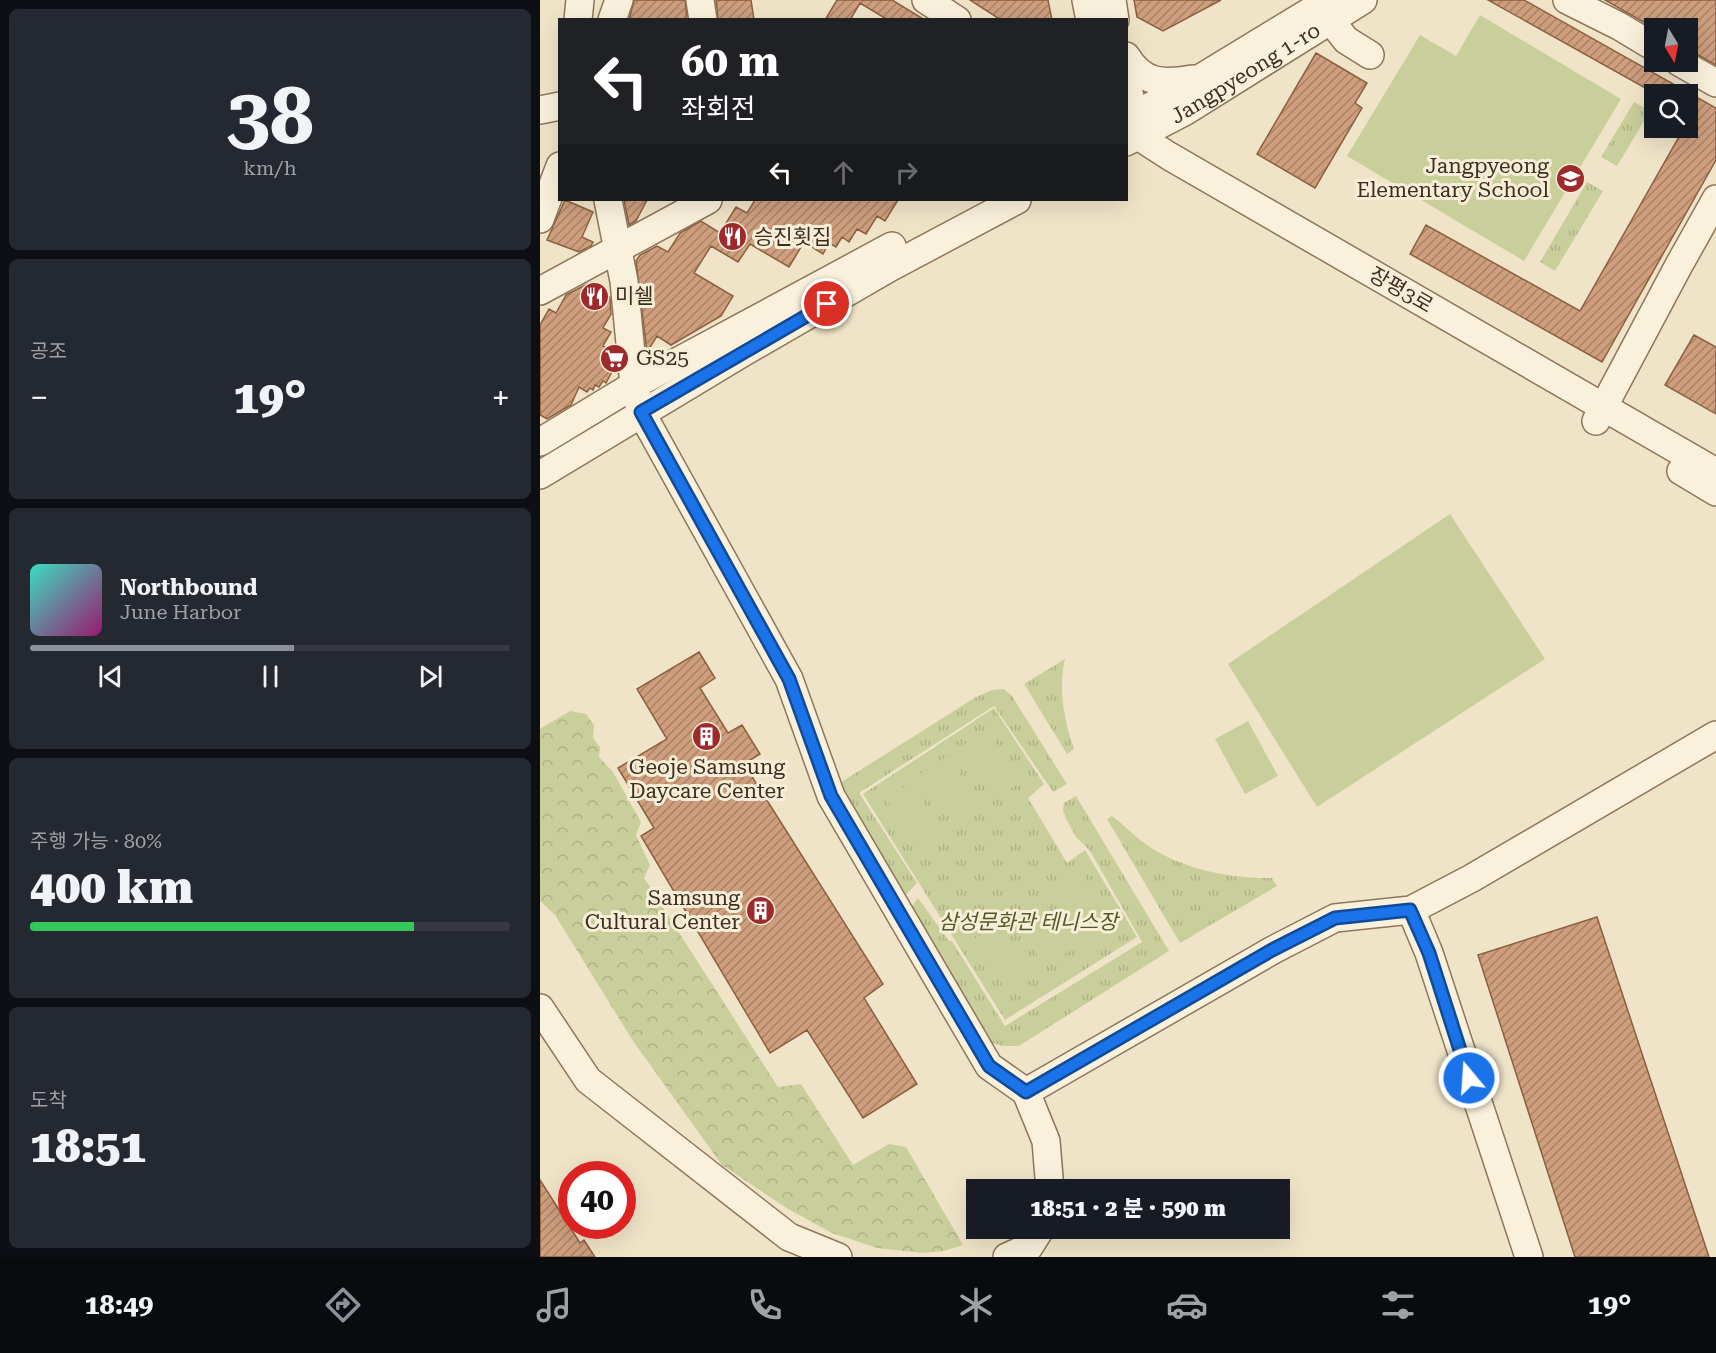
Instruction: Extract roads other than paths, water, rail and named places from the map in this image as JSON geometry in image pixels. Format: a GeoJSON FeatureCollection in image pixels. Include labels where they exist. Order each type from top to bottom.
{"type":"FeatureCollection","features":[{"type":"Feature","properties":{"kind":"street"},"geometry":{"type":"LineString","coordinates":[[578,18],[580,0]]}},
{"type":"Feature","properties":{"kind":"street"},"geometry":{"type":"LineString","coordinates":[[613,18],[619,0]]}},
{"type":"Feature","properties":{"kind":"street"},"geometry":{"type":"LineString","coordinates":[[700,0],[703,18]]}},
{"type":"Feature","properties":{"kind":"street"},"geometry":{"type":"LineString","coordinates":[[926,0],[954,18]]}},
{"type":"Feature","properties":{"kind":"street"},"geometry":{"type":"LineString","coordinates":[[1086,0],[1090,18]]}},
{"type":"Feature","properties":{"kind":"street"},"geometry":{"type":"LineString","coordinates":[[1112,0],[1116,18]]}},
{"type":"Feature","properties":{"kind":"street","name":"Jangpyeong 1-ro"},"geometry":{"type":"LineString","coordinates":[[1130,133],[1200,78],[1326,9],[1364,0]]}},
{"type":"Feature","properties":{"kind":"street"},"geometry":{"type":"LineString","coordinates":[[1567,0],[1644,41]]}},
{"type":"Feature","properties":{"kind":"street"},"geometry":{"type":"LineString","coordinates":[[1326,9],[1346,40],[1370,55]]}},
{"type":"Feature","properties":{"kind":"street","name":"Jangpyeong 1-ro"},"geometry":{"type":"LineString","coordinates":[[1130,133],[1184,112],[1326,9]]}},
{"type":"Feature","properties":{"kind":"street"},"geometry":{"type":"LineString","coordinates":[[1128,59],[1136,71],[1158,81],[1200,78]]}},
{"type":"Feature","properties":{"kind":"street"},"geometry":{"type":"LineString","coordinates":[[1696,72],[1716,84]]}},
{"type":"Feature","properties":{"kind":"street"},"geometry":{"type":"LineString","coordinates":[[540,110],[558,106]]}},
{"type":"Feature","properties":{"kind":"street"},"geometry":{"type":"LineString","coordinates":[[1128,106],[1130,133]]}},
{"type":"Feature","properties":{"kind":"street","name":"장평3로"},"geometry":{"type":"LineString","coordinates":[[1130,133],[1600,414],[1716,492]]}},
{"type":"Feature","properties":{"kind":"street"},"geometry":{"type":"LineString","coordinates":[[540,219],[558,171]]}},
{"type":"Feature","properties":{"kind":"street"},"geometry":{"type":"LineString","coordinates":[[1600,414],[1716,199]]}},
{"type":"Feature","properties":{"kind":"street"},"geometry":{"type":"LineString","coordinates":[[608,201],[624,281],[634,385],[641,412],[789,679],[831,796],[989,1066],[1026,1092],[1046,1141],[1049,1179]]}},
{"type":"Feature","properties":{"kind":"street"},"geometry":{"type":"LineString","coordinates":[[540,291],[706,201]]}},
{"type":"Feature","properties":{"kind":"street"},"geometry":{"type":"LineString","coordinates":[[540,442],[634,385],[976,201]]}},
{"type":"Feature","properties":{"kind":"street"},"geometry":{"type":"LineString","coordinates":[[540,475],[641,412],[889,268],[1015,201]]}},
{"type":"Feature","properties":{"kind":"street","name":"장평3로"},"geometry":{"type":"LineString","coordinates":[[1600,414],[1716,472]]}},
{"type":"Feature","properties":{"kind":"street"},"geometry":{"type":"LineString","coordinates":[[1026,1092],[1272,950],[1335,918],[1410,910],[1482,872],[1716,735]]}},
{"type":"Feature","properties":{"kind":"street"},"geometry":{"type":"LineString","coordinates":[[1410,910],[1429,953],[1528,1257]]}},
{"type":"Feature","properties":{"kind":"street"},"geometry":{"type":"LineString","coordinates":[[540,1008],[588,1080],[789,1237],[838,1257]]}},
{"type":"Feature","properties":{"kind":"street"},"geometry":{"type":"LineString","coordinates":[[1007,1257],[1029,1247],[1034,1239]]}},
{"type":"Feature","properties":{"kind":"place","name":"Jangpyeong Elementary School"},"geometry":{"type":"Point","coordinates":[1570,178]}},
{"type":"Feature","properties":{"kind":"place","name":"승진횟집"},"geometry":{"type":"Point","coordinates":[733,237]}},
{"type":"Feature","properties":{"kind":"place","name":"미쉘"},"geometry":{"type":"Point","coordinates":[594,296]}},
{"type":"Feature","properties":{"kind":"place","name":"GS25"},"geometry":{"type":"Point","coordinates":[615,358]}},
{"type":"Feature","properties":{"kind":"place","name":"Geoje Samsung Daycare Center"},"geometry":{"type":"Point","coordinates":[707,736]}},
{"type":"Feature","properties":{"kind":"place","name":"Samsung Cultural Center"},"geometry":{"type":"Point","coordinates":[761,910]}},
{"type":"Feature","properties":{"kind":"park label","name":"삼성문화관 테니스장"},"geometry":{"type":"Point","coordinates":[1028,922]}}]}
